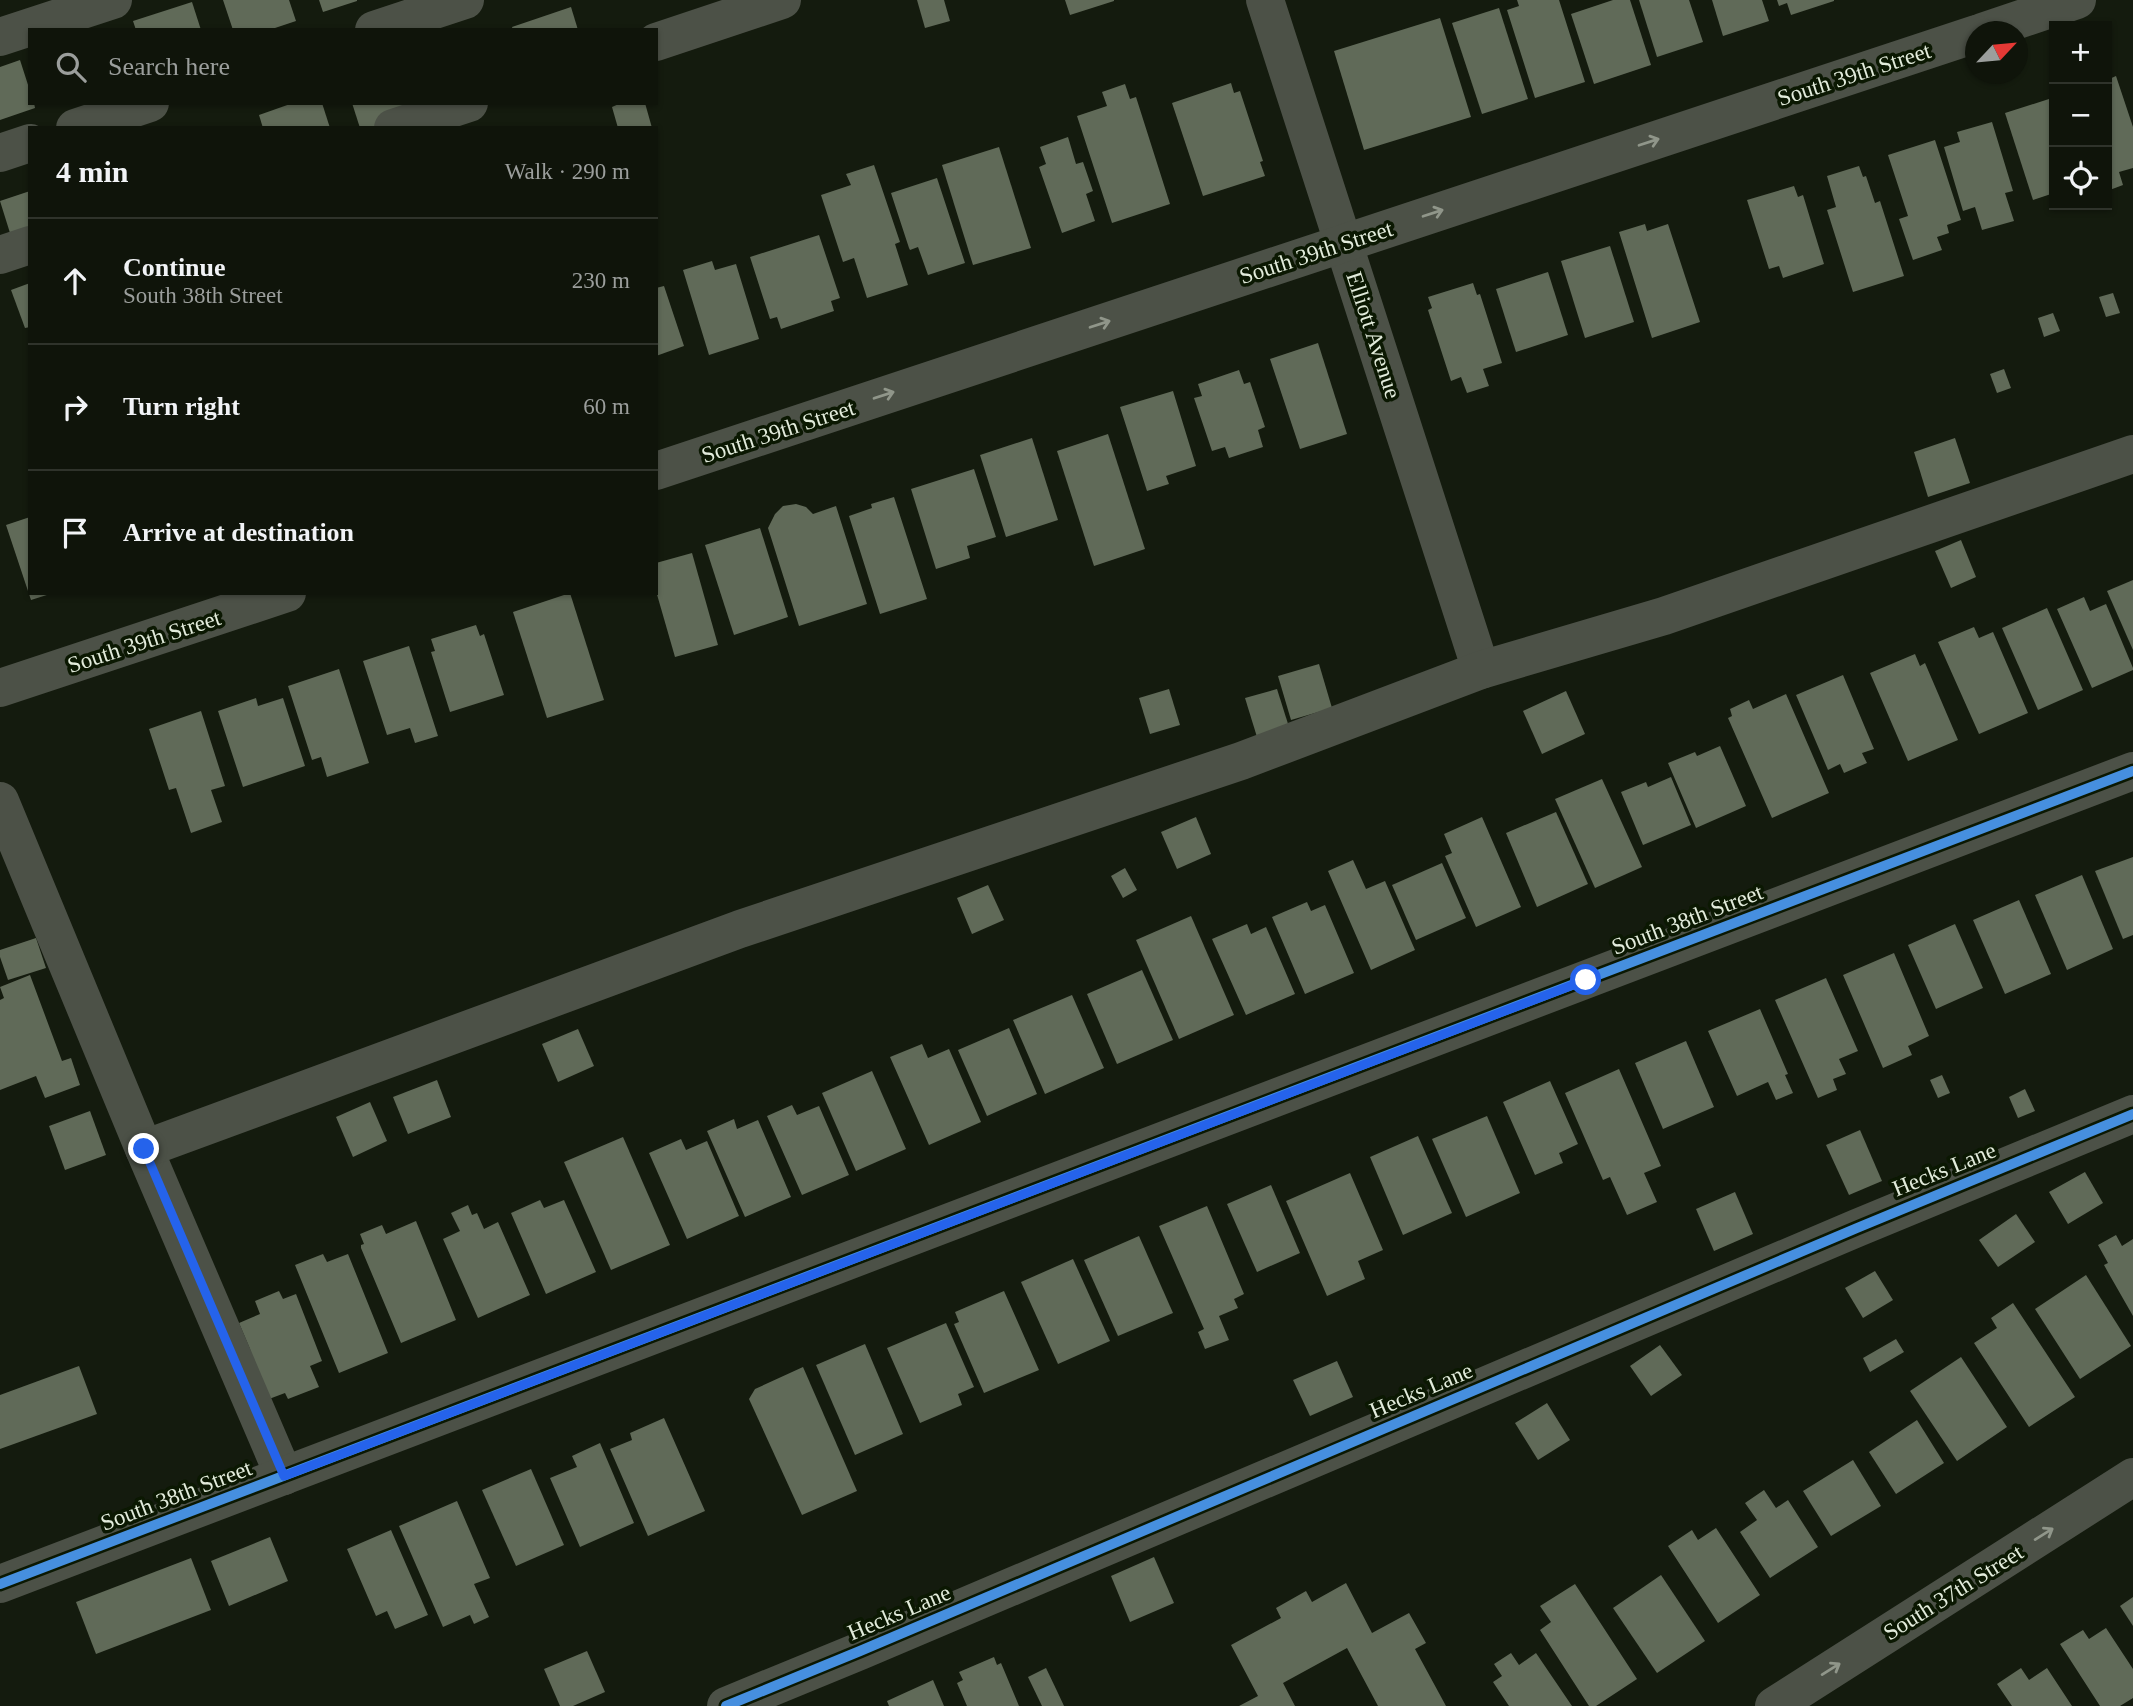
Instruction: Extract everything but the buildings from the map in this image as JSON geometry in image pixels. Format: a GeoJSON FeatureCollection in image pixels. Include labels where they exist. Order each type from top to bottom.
{"type":"FeatureCollection","features":[{"type":"Feature","properties":{"kind":"street"},"geometry":{"type":"LineString","coordinates":[[0,37],[113,0]]}},
{"type":"Feature","properties":{"kind":"street"},"geometry":{"type":"LineString","coordinates":[[380,28],[465,0]]}},
{"type":"Feature","properties":{"kind":"street"},"geometry":{"type":"LineString","coordinates":[[658,41],[782,0]]}},
{"type":"Feature","properties":{"kind":"street","name":"Elliott Avenue"},"geometry":{"type":"LineString","coordinates":[[1265,0],[1481,670]]}},
{"type":"Feature","properties":{"kind":"street"},"geometry":{"type":"LineString","coordinates":[[2015,21],[2077,0]]}},
{"type":"Feature","properties":{"kind":"street","name":"South 39th Street"},"geometry":{"type":"LineString","coordinates":[[658,470],[1965,38]]}},
{"type":"Feature","properties":{"kind":"street"},"geometry":{"type":"LineString","coordinates":[[81,126],[144,105]]}},
{"type":"Feature","properties":{"kind":"street"},"geometry":{"type":"LineString","coordinates":[[399,126],[463,105]]}},
{"type":"Feature","properties":{"kind":"street"},"geometry":{"type":"LineString","coordinates":[[0,153],[28,144]]}},
{"type":"Feature","properties":{"kind":"street"},"geometry":{"type":"LineString","coordinates":[[0,255],[28,246]]}},
{"type":"Feature","properties":{"kind":"street"},"geometry":{"type":"LineString","coordinates":[[144,1149],[740,929],[1241,761],[1481,670],[1664,616],[2133,454]]}},
{"type":"Feature","properties":{"kind":"street","name":"South 39th Street"},"geometry":{"type":"LineString","coordinates":[[0,688],[281,595]]}},
{"type":"Feature","properties":{"kind":"street","name":"South 38th Street"},"geometry":{"type":"LineString","coordinates":[[0,1584],[2133,771]]}},
{"type":"Feature","properties":{"kind":"street"},"geometry":{"type":"LineString","coordinates":[[0,801],[144,1149],[284,1476]]}},
{"type":"Feature","properties":{"kind":"street","name":"Hecks Lane"},"geometry":{"type":"LineString","coordinates":[[726,1706],[2133,1114]]}},
{"type":"Feature","properties":{"kind":"street","name":"South 37th Street"},"geometry":{"type":"LineString","coordinates":[[1774,1706],[2133,1477]]}},
{"type":"Feature","properties":{"kind":"cycle path"},"geometry":{"type":"LineString","coordinates":[[0,1584],[2133,771]]}},
{"type":"Feature","properties":{"kind":"cycle path"},"geometry":{"type":"LineString","coordinates":[[726,1706],[2133,1114]]}},
{"type":"Feature","properties":{"kind":"route"},"geometry":{"type":"LineString","coordinates":[[144,1149],[284,1476],[1586,980]]}}]}
